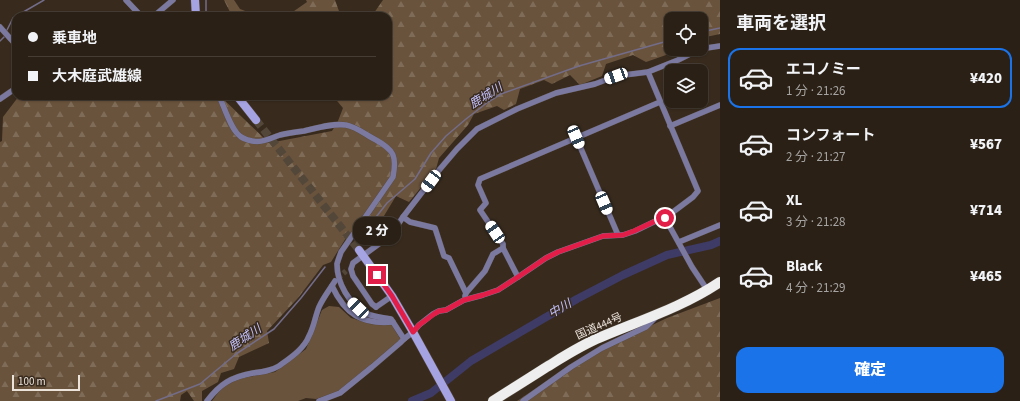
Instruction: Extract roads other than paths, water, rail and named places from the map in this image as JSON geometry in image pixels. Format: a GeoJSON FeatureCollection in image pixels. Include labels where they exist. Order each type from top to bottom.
{"type":"FeatureCollection","features":[{"type":"Feature","properties":{"kind":"highway","name":"国道444号"},"geometry":{"type":"LineString","coordinates":[[493,401],[572,351],[600,337],[660,314],[708,291],[720,282]]}},
{"type":"Feature","properties":{"kind":"main road"},"geometry":{"type":"LineString","coordinates":[[195,0],[196,12]]}},
{"type":"Feature","properties":{"kind":"main road"},"geometry":{"type":"LineString","coordinates":[[240,100],[256,120]]}},
{"type":"Feature","properties":{"kind":"main road"},"geometry":{"type":"LineString","coordinates":[[361,252],[392,296],[451,401]]}},
{"type":"Feature","properties":{"kind":"street"},"geometry":{"type":"LineString","coordinates":[[126,0],[137,12]]}},
{"type":"Feature","properties":{"kind":"street"},"geometry":{"type":"LineString","coordinates":[[159,12],[173,0]]}},
{"type":"Feature","properties":{"kind":"street"},"geometry":{"type":"LineString","coordinates":[[0,27],[12,40]]}},
{"type":"Feature","properties":{"kind":"street"},"geometry":{"type":"LineString","coordinates":[[376,307],[372,304],[348,270],[361,252],[391,235],[440,169],[477,129],[517,109],[556,93],[595,84],[616,76],[648,72],[700,49],[720,46]]}},
{"type":"Feature","properties":{"kind":"street"},"geometry":{"type":"LineString","coordinates":[[319,401],[340,393],[413,332],[419,325],[439,311],[446,310],[464,300],[498,290],[546,258],[558,252],[603,236],[623,235],[665,218],[693,197],[698,191],[648,72]]}},
{"type":"Feature","properties":{"kind":"street"},"geometry":{"type":"LineString","coordinates":[[0,99],[12,91]]}},
{"type":"Feature","properties":{"kind":"street"},"geometry":{"type":"LineString","coordinates":[[221,100],[234,130],[246,139],[254,141],[269,140],[281,135],[323,126],[346,125],[358,129],[389,148],[395,159],[393,177],[341,252],[337,262],[338,273],[344,292],[350,300],[367,314],[376,317],[391,318],[404,339]]}},
{"type":"Feature","properties":{"kind":"street"},"geometry":{"type":"LineString","coordinates":[[518,277],[503,248],[503,244],[480,210],[486,203],[478,185],[480,179],[660,102]]}},
{"type":"Feature","properties":{"kind":"street"},"geometry":{"type":"LineString","coordinates":[[670,126],[720,105]]}},
{"type":"Feature","properties":{"kind":"street"},"geometry":{"type":"LineString","coordinates":[[576,137],[618,235]]}},
{"type":"Feature","properties":{"kind":"street"},"geometry":{"type":"LineString","coordinates":[[403,217],[410,222],[435,228],[444,256],[449,258],[466,293]]}},
{"type":"Feature","properties":{"kind":"street"},"geometry":{"type":"LineString","coordinates":[[665,218],[708,291]]}},
{"type":"Feature","properties":{"kind":"street"},"geometry":{"type":"LineString","coordinates":[[679,242],[720,225]]}},
{"type":"Feature","properties":{"kind":"street"},"geometry":{"type":"LineString","coordinates":[[464,300],[466,293],[485,272],[493,254],[503,248]]}},
{"type":"Feature","properties":{"kind":"street"},"geometry":{"type":"LineString","coordinates":[[207,401],[225,382],[245,375],[269,371],[301,348],[309,337],[320,306],[334,284],[342,304],[350,312],[360,318],[372,321],[384,323],[393,322]]}},
{"type":"Feature","properties":{"kind":"street"},"geometry":{"type":"LineString","coordinates":[[376,307],[392,296]]}},
{"type":"Feature","properties":{"kind":"street"},"geometry":{"type":"LineString","coordinates":[[376,307],[376,317]]}},
{"type":"Feature","properties":{"kind":"street"},"geometry":{"type":"LineString","coordinates":[[523,401],[571,367],[602,348],[646,327],[660,314]]}},
{"type":"Feature","properties":{"kind":"waterway"},"geometry":{"type":"LineString","coordinates":[[23,12],[44,0]]}},
{"type":"Feature","properties":{"kind":"waterway"},"geometry":{"type":"LineString","coordinates":[[206,0],[206,12]]}},
{"type":"Feature","properties":{"kind":"waterway"},"geometry":{"type":"LineString","coordinates":[[7,30],[12,20]]}},
{"type":"Feature","properties":{"kind":"waterway","name":"鹿城川"},"geometry":{"type":"LineString","coordinates":[[708,31],[720,28]]}},
{"type":"Feature","properties":{"kind":"waterway"},"geometry":{"type":"LineString","coordinates":[[0,41],[4,37]]}},
{"type":"Feature","properties":{"kind":"waterway","name":"鹿城川"},"geometry":{"type":"LineString","coordinates":[[359,239],[387,203],[415,179],[431,153],[446,136],[488,102],[501,94],[579,66],[664,42]]}},
{"type":"Feature","properties":{"kind":"waterway","name":"中川"},"geometry":{"type":"LineString","coordinates":[[412,401],[431,393],[471,361],[577,299],[623,275],[667,255],[711,245],[720,241]]}},
{"type":"Feature","properties":{"kind":"waterway","name":"鹿城川"},"geometry":{"type":"LineString","coordinates":[[156,401],[200,384],[236,354],[274,329],[325,267]]}},
{"type":"Feature","properties":{"kind":"tunnel"},"geometry":{"type":"LineString","coordinates":[[256,120],[359,250]]}},
{"type":"Feature","properties":{"kind":"tunnel"},"geometry":{"type":"LineString","coordinates":[[337,279],[346,271]]}}]}
